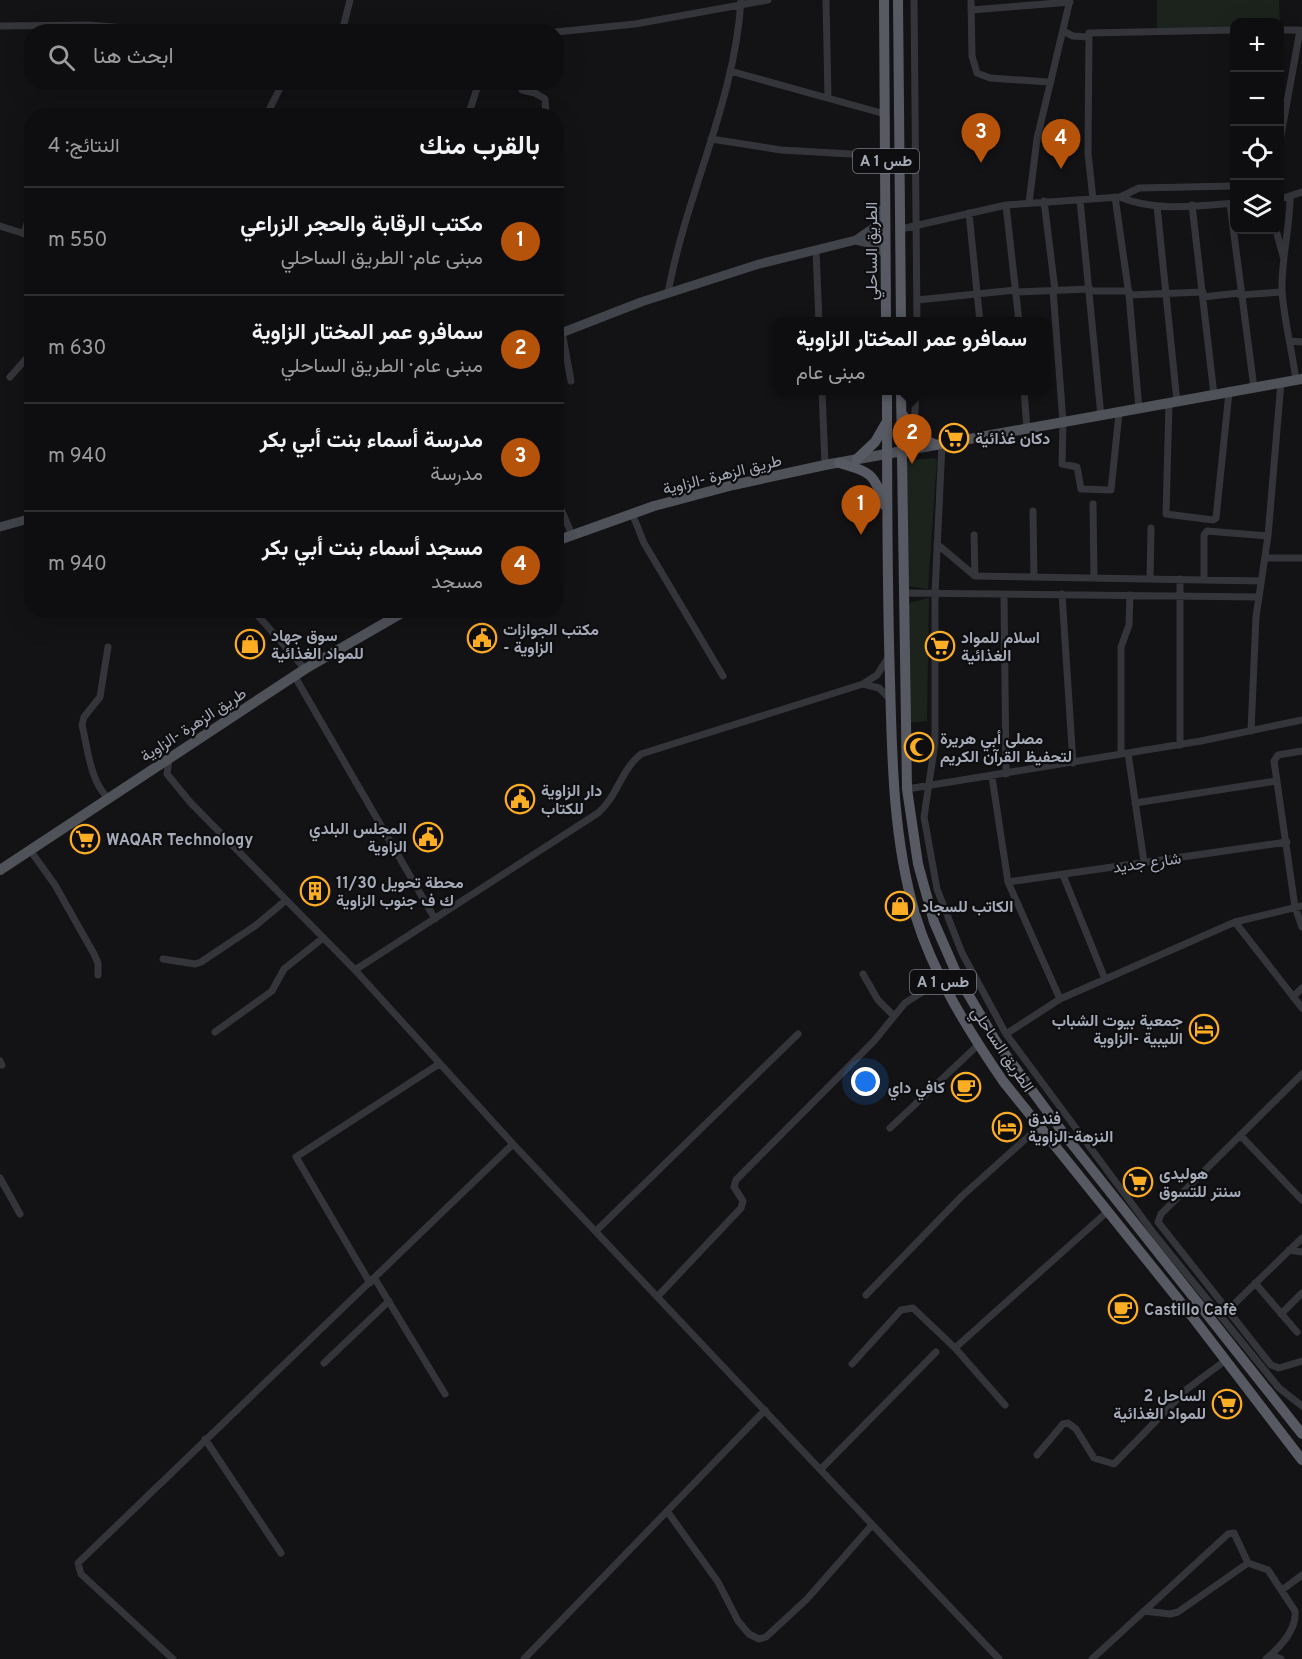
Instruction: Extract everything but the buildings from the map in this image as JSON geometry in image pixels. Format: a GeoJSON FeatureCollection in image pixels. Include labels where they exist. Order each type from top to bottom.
{"type":"FeatureCollection","features":[{"type":"Feature","properties":{"kind":"highway","name":"الطريق الساحلي"},"geometry":{"type":"LineString","coordinates":[[884,0],[886,317]]}},
{"type":"Feature","properties":{"kind":"highway","name":"الطريق الساحلي"},"geometry":{"type":"LineString","coordinates":[[898,0],[901,317]]}},
{"type":"Feature","properties":{"kind":"highway","name":"الطريق الساحلي"},"geometry":{"type":"LineString","coordinates":[[887,395],[889,656],[897,831],[905,876],[916,916],[941,980],[978,1045],[1302,1460]]}},
{"type":"Feature","properties":{"kind":"highway","name":"الطريق الساحلي"},"geometry":{"type":"LineString","coordinates":[[901,395],[900,452],[907,789],[918,864],[934,922],[958,977],[983,1023],[1064,1134],[1298,1426],[1302,1434]]}},
{"type":"Feature","properties":{"kind":"highway"},"geometry":{"type":"LineString","coordinates":[[901,409],[906,423],[914,434],[939,445]]}},
{"type":"Feature","properties":{"kind":"highway"},"geometry":{"type":"LineString","coordinates":[[857,459],[875,442],[887,420]]}},
{"type":"Feature","properties":{"kind":"highway"},"geometry":{"type":"LineString","coordinates":[[838,463],[863,470],[873,477],[888,516]]}},
{"type":"Feature","properties":{"kind":"main road"},"geometry":{"type":"LineString","coordinates":[[564,331],[668,293],[759,264],[856,240],[875,226],[885,203]]}},
{"type":"Feature","properties":{"kind":"main road"},"geometry":{"type":"LineString","coordinates":[[856,240],[877,245],[886,255]]}},
{"type":"Feature","properties":{"kind":"main road","name":"طريق الزهرة -الزاوية"},"geometry":{"type":"LineString","coordinates":[[564,538],[632,513],[733,485],[825,465],[1299,379]]}},
{"type":"Feature","properties":{"kind":"main road"},"geometry":{"type":"LineString","coordinates":[[0,526],[24,519]]}},
{"type":"Feature","properties":{"kind":"main road","name":"طريق الزهرة -الزاوية"},"geometry":{"type":"LineString","coordinates":[[0,870],[294,675],[393,618]]}},
{"type":"Feature","properties":{"kind":"street"},"geometry":{"type":"LineString","coordinates":[[344,24],[350,0]]}},
{"type":"Feature","properties":{"kind":"street"},"geometry":{"type":"LineString","coordinates":[[564,31],[635,24],[741,3],[768,0]]}},
{"type":"Feature","properties":{"kind":"street"},"geometry":{"type":"LineString","coordinates":[[826,0],[828,98]]}},
{"type":"Feature","properties":{"kind":"street"},"geometry":{"type":"LineString","coordinates":[[914,0],[917,317]]}},
{"type":"Feature","properties":{"kind":"street"},"geometry":{"type":"LineString","coordinates":[[971,0],[972,56],[977,73],[990,78],[1049,82]]}},
{"type":"Feature","properties":{"kind":"street"},"geometry":{"type":"LineString","coordinates":[[971,9],[1070,1],[1049,82],[1031,173],[1029,203]]}},
{"type":"Feature","properties":{"kind":"street"},"geometry":{"type":"LineString","coordinates":[[668,293],[682,232],[730,71],[741,3]]}},
{"type":"Feature","properties":{"kind":"street"},"geometry":{"type":"LineString","coordinates":[[0,26],[24,26]]}},
{"type":"Feature","properties":{"kind":"street"},"geometry":{"type":"LineString","coordinates":[[1093,199],[1088,153],[1088,37],[1091,32],[1230,30]]}},
{"type":"Feature","properties":{"kind":"street"},"geometry":{"type":"LineString","coordinates":[[1283,126],[1299,30],[1284,30]]}},
{"type":"Feature","properties":{"kind":"street"},"geometry":{"type":"LineString","coordinates":[[1063,31],[1073,36],[1088,37]]}},
{"type":"Feature","properties":{"kind":"street"},"geometry":{"type":"LineString","coordinates":[[730,71],[885,114]]}},
{"type":"Feature","properties":{"kind":"street"},"geometry":{"type":"LineString","coordinates":[[270,108],[279,90]]}},
{"type":"Feature","properties":{"kind":"street"},"geometry":{"type":"LineString","coordinates":[[471,108],[476,90]]}},
{"type":"Feature","properties":{"kind":"street"},"geometry":{"type":"LineString","coordinates":[[522,90],[545,99],[546,108]]}},
{"type":"Feature","properties":{"kind":"street"},"geometry":{"type":"LineString","coordinates":[[711,139],[781,150],[886,156]]}},
{"type":"Feature","properties":{"kind":"street"},"geometry":{"type":"LineString","coordinates":[[901,229],[916,228],[969,213],[1005,206],[1044,201],[1118,197],[1139,188],[1230,186]]}},
{"type":"Feature","properties":{"kind":"street"},"geometry":{"type":"LineString","coordinates":[[1284,198],[1302,192]]}},
{"type":"Feature","properties":{"kind":"street"},"geometry":{"type":"LineString","coordinates":[[1118,197],[1137,205],[1230,204]]}},
{"type":"Feature","properties":{"kind":"street"},"geometry":{"type":"LineString","coordinates":[[1118,197],[1139,409]]}},
{"type":"Feature","properties":{"kind":"street"},"geometry":{"type":"LineString","coordinates":[[1290,197],[1288,238],[1283,256],[1282,292],[1299,379]]}},
{"type":"Feature","properties":{"kind":"street"},"geometry":{"type":"LineString","coordinates":[[1080,200],[1101,416]]}},
{"type":"Feature","properties":{"kind":"street"},"geometry":{"type":"LineString","coordinates":[[1044,201],[1054,290],[1063,422],[1062,464],[1077,467],[1081,489],[1110,491],[1119,412]]}},
{"type":"Feature","properties":{"kind":"street"},"geometry":{"type":"LineString","coordinates":[[1192,205],[1214,394]]}},
{"type":"Feature","properties":{"kind":"street"},"geometry":{"type":"LineString","coordinates":[[1005,206],[1019,317]]}},
{"type":"Feature","properties":{"kind":"street"},"geometry":{"type":"LineString","coordinates":[[1156,206],[1168,293],[1173,402],[1166,514],[1213,520],[1216,518],[1229,392]]}},
{"type":"Feature","properties":{"kind":"street"},"geometry":{"type":"LineString","coordinates":[[969,213],[980,317]]}},
{"type":"Feature","properties":{"kind":"street"},"geometry":{"type":"LineString","coordinates":[[1,227],[24,234]]}},
{"type":"Feature","properties":{"kind":"street"},"geometry":{"type":"LineString","coordinates":[[1235,234],[1240,294],[1254,388]]}},
{"type":"Feature","properties":{"kind":"street"},"geometry":{"type":"LineString","coordinates":[[1277,234],[1283,256]]}},
{"type":"Feature","properties":{"kind":"street"},"geometry":{"type":"LineString","coordinates":[[816,250],[819,317]]}},
{"type":"Feature","properties":{"kind":"street"},"geometry":{"type":"LineString","coordinates":[[917,300],[1054,290],[1203,294],[1282,292]]}},
{"type":"Feature","properties":{"kind":"street"},"geometry":{"type":"LineString","coordinates":[[1290,341],[1302,342]]}},
{"type":"Feature","properties":{"kind":"street"},"geometry":{"type":"LineString","coordinates":[[564,353],[571,381]]}},
{"type":"Feature","properties":{"kind":"street"},"geometry":{"type":"LineString","coordinates":[[10,377],[24,361]]}},
{"type":"Feature","properties":{"kind":"street"},"geometry":{"type":"LineString","coordinates":[[1251,731],[1258,597],[1268,536],[1281,382]]}},
{"type":"Feature","properties":{"kind":"street"},"geometry":{"type":"LineString","coordinates":[[822,395],[825,465]]}},
{"type":"Feature","properties":{"kind":"street"},"geometry":{"type":"LineString","coordinates":[[914,434],[916,395]]}},
{"type":"Feature","properties":{"kind":"street"},"geometry":{"type":"LineString","coordinates":[[1024,395],[1027,429]]}},
{"type":"Feature","properties":{"kind":"street"},"geometry":{"type":"LineString","coordinates":[[939,445],[935,594],[935,743],[926,787],[925,829],[937,889],[962,953],[1006,1034],[1155,1235],[1279,1388],[1302,1406]]}},
{"type":"Feature","properties":{"kind":"street"},"geometry":{"type":"LineString","coordinates":[[1093,504],[1094,578]]}},
{"type":"Feature","properties":{"kind":"street"},"geometry":{"type":"LineString","coordinates":[[1033,512],[1034,578]]}},
{"type":"Feature","properties":{"kind":"street"},"geometry":{"type":"LineString","coordinates":[[632,513],[644,543],[723,676]]}},
{"type":"Feature","properties":{"kind":"street"},"geometry":{"type":"LineString","coordinates":[[564,516],[572,535]]}},
{"type":"Feature","properties":{"kind":"street"},"geometry":{"type":"LineString","coordinates":[[1150,579],[1151,528]]}},
{"type":"Feature","properties":{"kind":"street"},"geometry":{"type":"LineString","coordinates":[[1204,579],[1207,531],[1268,536]]}},
{"type":"Feature","properties":{"kind":"street"},"geometry":{"type":"LineString","coordinates":[[974,535],[975,576]]}},
{"type":"Feature","properties":{"kind":"street"},"geometry":{"type":"LineString","coordinates":[[937,544],[975,576],[1261,581]]}},
{"type":"Feature","properties":{"kind":"street"},"geometry":{"type":"LineString","coordinates":[[1265,558],[1302,558]]}},
{"type":"Feature","properties":{"kind":"street"},"geometry":{"type":"LineString","coordinates":[[1180,579],[1180,745]]}},
{"type":"Feature","properties":{"kind":"street"},"geometry":{"type":"LineString","coordinates":[[903,593],[1258,597]]}},
{"type":"Feature","properties":{"kind":"street"},"geometry":{"type":"LineString","coordinates":[[1062,594],[1073,763]]}},
{"type":"Feature","properties":{"kind":"street"},"geometry":{"type":"LineString","coordinates":[[1004,595],[1006,774]]}},
{"type":"Feature","properties":{"kind":"street"},"geometry":{"type":"LineString","coordinates":[[1130,595],[1129,625],[1121,647],[1124,754],[1135,803],[1144,862]]}},
{"type":"Feature","properties":{"kind":"street"},"geometry":{"type":"LineString","coordinates":[[260,618],[305,669]]}},
{"type":"Feature","properties":{"kind":"street"},"geometry":{"type":"LineString","coordinates":[[108,647],[100,697],[84,717],[82,725],[95,778],[100,791],[108,798]]}},
{"type":"Feature","properties":{"kind":"street"},"geometry":{"type":"LineString","coordinates":[[355,970],[598,813],[610,801],[628,767],[641,754],[862,684],[877,675],[889,656]]}},
{"type":"Feature","properties":{"kind":"street"},"geometry":{"type":"LineString","coordinates":[[294,675],[435,919]]}},
{"type":"Feature","properties":{"kind":"street"},"geometry":{"type":"LineString","coordinates":[[862,684],[879,688],[890,699]]}},
{"type":"Feature","properties":{"kind":"street"},"geometry":{"type":"LineString","coordinates":[[907,789],[1180,745],[1302,720]]}},
{"type":"Feature","properties":{"kind":"street"},"geometry":{"type":"LineString","coordinates":[[1302,751],[1276,756],[1274,761],[1302,927]]}},
{"type":"Feature","properties":{"kind":"street"},"geometry":{"type":"LineString","coordinates":[[169,759],[167,774],[177,788],[355,970],[513,1144],[999,1659]]}},
{"type":"Feature","properties":{"kind":"street"},"geometry":{"type":"LineString","coordinates":[[992,777],[1008,882],[1060,999]]}},
{"type":"Feature","properties":{"kind":"street"},"geometry":{"type":"LineString","coordinates":[[1135,803],[1276,781]]}},
{"type":"Feature","properties":{"kind":"street","name":"شارع جديد"},"geometry":{"type":"LineString","coordinates":[[1008,882],[1287,842]]}},
{"type":"Feature","properties":{"kind":"street"},"geometry":{"type":"LineString","coordinates":[[30,850],[55,885],[90,945],[98,963],[98,975]]}},
{"type":"Feature","properties":{"kind":"street"},"geometry":{"type":"LineString","coordinates":[[1063,875],[1105,979]]}},
{"type":"Feature","properties":{"kind":"street"},"geometry":{"type":"LineString","coordinates":[[163,959],[195,964],[201,962],[255,926],[285,901]]}},
{"type":"Feature","properties":{"kind":"street"},"geometry":{"type":"LineString","coordinates":[[1006,1034],[1060,999],[1235,922],[1298,906]]}},
{"type":"Feature","properties":{"kind":"street"},"geometry":{"type":"LineString","coordinates":[[1235,922],[1302,1008]]}},
{"type":"Feature","properties":{"kind":"street"},"geometry":{"type":"LineString","coordinates":[[215,1032],[272,991],[284,969],[323,938]]}},
{"type":"Feature","properties":{"kind":"street"},"geometry":{"type":"LineString","coordinates":[[863,974],[878,1000],[893,1015]]}},
{"type":"Feature","properties":{"kind":"street"},"geometry":{"type":"LineString","coordinates":[[658,1296],[741,1208],[743,1201],[734,1187],[736,1180],[874,1041],[893,1015],[912,998],[941,980]]}},
{"type":"Feature","properties":{"kind":"street"},"geometry":{"type":"LineString","coordinates":[[1293,997],[1302,988]]}},
{"type":"Feature","properties":{"kind":"street"},"geometry":{"type":"LineString","coordinates":[[596,1231],[798,1034]]}},
{"type":"Feature","properties":{"kind":"street"},"geometry":{"type":"LineString","coordinates":[[890,1128],[978,1045]]}},
{"type":"Feature","properties":{"kind":"street"},"geometry":{"type":"LineString","coordinates":[[439,1064],[296,1157],[372,1281],[389,1301],[445,1394]]}},
{"type":"Feature","properties":{"kind":"street"},"geometry":{"type":"LineString","coordinates":[[1302,1074],[1158,1218],[1161,1226],[1274,1368],[1302,1361]]}},
{"type":"Feature","properties":{"kind":"street"},"geometry":{"type":"LineString","coordinates":[[866,1295],[962,1196],[1040,1127]]}},
{"type":"Feature","properties":{"kind":"street"},"geometry":{"type":"LineString","coordinates":[[1240,1135],[1302,1200]]}},
{"type":"Feature","properties":{"kind":"street"},"geometry":{"type":"LineString","coordinates":[[173,1659],[81,1574],[78,1563],[513,1144]]}},
{"type":"Feature","properties":{"kind":"street"},"geometry":{"type":"LineString","coordinates":[[0,1178],[20,1214]]}},
{"type":"Feature","properties":{"kind":"street"},"geometry":{"type":"LineString","coordinates":[[955,1348],[1107,1212]]}},
{"type":"Feature","properties":{"kind":"street"},"geometry":{"type":"LineString","coordinates":[[1228,1310],[1302,1238]]}},
{"type":"Feature","properties":{"kind":"street"},"geometry":{"type":"LineString","coordinates":[[1289,1250],[1302,1252]]}},
{"type":"Feature","properties":{"kind":"street"},"geometry":{"type":"LineString","coordinates":[[1255,1283],[1297,1332]]}},
{"type":"Feature","properties":{"kind":"street"},"geometry":{"type":"LineString","coordinates":[[1281,1314],[1302,1293]]}},
{"type":"Feature","properties":{"kind":"street"},"geometry":{"type":"LineString","coordinates":[[324,1363],[389,1301]]}},
{"type":"Feature","properties":{"kind":"street"},"geometry":{"type":"LineString","coordinates":[[852,1364],[904,1307],[919,1312],[955,1348],[1005,1405]]}},
{"type":"Feature","properties":{"kind":"street"},"geometry":{"type":"LineString","coordinates":[[820,1469],[936,1352]]}},
{"type":"Feature","properties":{"kind":"street"},"geometry":{"type":"LineString","coordinates":[[1037,1455],[1064,1424],[1068,1423],[1076,1429],[1094,1458],[1113,1464],[1187,1389],[1226,1360]]}},
{"type":"Feature","properties":{"kind":"street"},"geometry":{"type":"LineString","coordinates":[[524,1659],[765,1410]]}},
{"type":"Feature","properties":{"kind":"street"},"geometry":{"type":"LineString","coordinates":[[205,1439],[281,1553]]}},
{"type":"Feature","properties":{"kind":"street"},"geometry":{"type":"LineString","coordinates":[[667,1511],[718,1581],[738,1621],[749,1634],[759,1640],[766,1637],[807,1599],[873,1525]]}},
{"type":"Feature","properties":{"kind":"street"},"geometry":{"type":"LineString","coordinates":[[1092,1659],[1228,1534],[1234,1533],[1248,1563],[1268,1570],[1295,1611],[1296,1618],[1285,1640],[1268,1657]]}},
{"type":"Feature","properties":{"kind":"street"},"geometry":{"type":"LineString","coordinates":[[1144,1611],[1170,1614],[1178,1612],[1248,1563]]}},
{"type":"Feature","properties":{"kind":"street"},"geometry":{"type":"LineString","coordinates":[[1282,1590],[1302,1575]]}},
{"type":"Feature","properties":{"kind":"street"},"geometry":{"type":"LineString","coordinates":[[1268,1657],[1281,1659]]}},
{"type":"Feature","properties":{"kind":"shaded area"},"geometry":{"type":"Polygon","coordinates":[[[1157,0],[1279,0],[1280,18],[1230,18],[1230,29],[1157,31],[1157,0]]]}},
{"type":"Feature","properties":{"kind":"shaded area"},"geometry":{"type":"Polygon","coordinates":[[[934,458],[937,460],[928,589],[907,586],[905,465],[909,460],[934,458]]]}},
{"type":"Feature","properties":{"kind":"shaded area"},"geometry":{"type":"Polygon","coordinates":[[[929,598],[927,721],[909,723],[909,603],[929,598]]]}},
{"type":"Feature","properties":{"kind":"place","name":"مدرسة أسماء بنت أبي بكر"},"geometry":{"type":"Point","coordinates":[981,163]}},
{"type":"Feature","properties":{"kind":"place","name":"مسجد أسماء بنت أبي بكر"},"geometry":{"type":"Point","coordinates":[1061,169]}},
{"type":"Feature","properties":{"kind":"place","name":"دكان غذائية"},"geometry":{"type":"Point","coordinates":[954,438]}},
{"type":"Feature","properties":{"kind":"place","name":"سمافرو عمر المختار الزاوية"},"geometry":{"type":"Point","coordinates":[912,464]}},
{"type":"Feature","properties":{"kind":"place","name":"مكتب الرقابة والحجر الزراعي"},"geometry":{"type":"Point","coordinates":[861,535]}},
{"type":"Feature","properties":{"kind":"place","name":"مكتب الجوازات - الزاوية"},"geometry":{"type":"Point","coordinates":[482,638]}},
{"type":"Feature","properties":{"kind":"place","name":"سوق جهاد للمواد الغذائية"},"geometry":{"type":"Point","coordinates":[250,644]}},
{"type":"Feature","properties":{"kind":"place","name":"اسلام للمواد الغذائية"},"geometry":{"type":"Point","coordinates":[940,646]}},
{"type":"Feature","properties":{"kind":"place","name":"مصلى أبي هريرة لتحفيظ القرآن الكريم"},"geometry":{"type":"Point","coordinates":[919,747]}},
{"type":"Feature","properties":{"kind":"place","name":"دار الزاوية للكتاب"},"geometry":{"type":"Point","coordinates":[520,799]}},
{"type":"Feature","properties":{"kind":"place","name":"المجلس البلدي الزاوية"},"geometry":{"type":"Point","coordinates":[428,837]}},
{"type":"Feature","properties":{"kind":"place","name":"WAQAR Technology"},"geometry":{"type":"Point","coordinates":[85,839]}},
{"type":"Feature","properties":{"kind":"place","name":"محطة تحويل 11/30 ك ف جنوب الزاوية"},"geometry":{"type":"Point","coordinates":[315,891]}},
{"type":"Feature","properties":{"kind":"place","name":"الكاتب للسجاد"},"geometry":{"type":"Point","coordinates":[900,906]}},
{"type":"Feature","properties":{"kind":"place","name":"جمعية بيوت الشباب الليبية -الزاوية"},"geometry":{"type":"Point","coordinates":[1204,1029]}},
{"type":"Feature","properties":{"kind":"place","name":"كافي داي"},"geometry":{"type":"Point","coordinates":[966,1087]}},
{"type":"Feature","properties":{"kind":"place","name":"فندق النزهة-الزاوية"},"geometry":{"type":"Point","coordinates":[1007,1127]}},
{"type":"Feature","properties":{"kind":"place","name":"هوليدى سنتر للتسوق"},"geometry":{"type":"Point","coordinates":[1138,1182]}},
{"type":"Feature","properties":{"kind":"place","name":"Castillo Cafè"},"geometry":{"type":"Point","coordinates":[1123,1309]}},
{"type":"Feature","properties":{"kind":"place","name":"الساحل 2 للمواد الغذائية"},"geometry":{"type":"Point","coordinates":[1227,1404]}}]}
